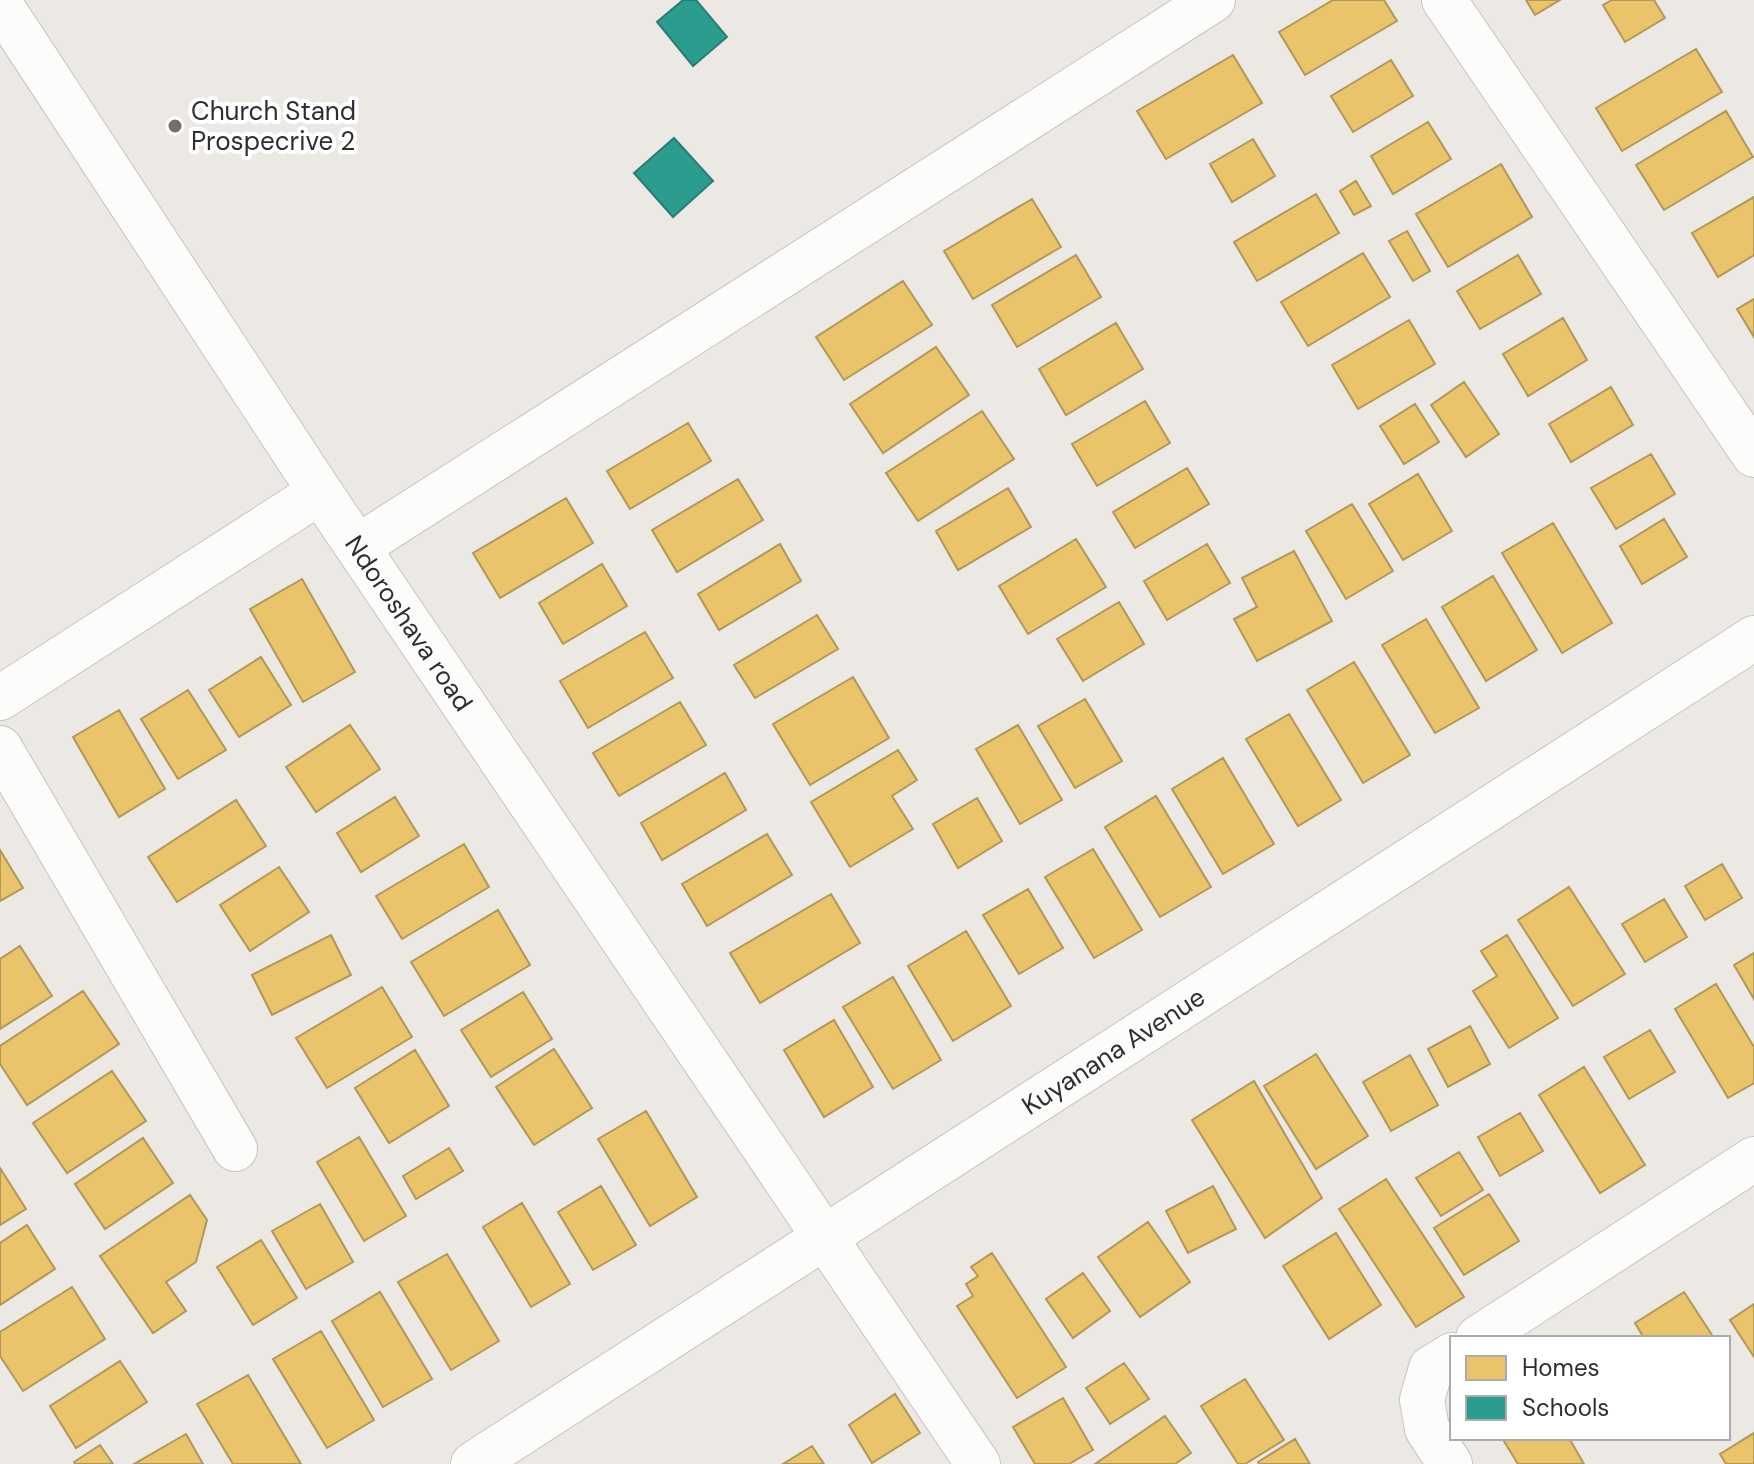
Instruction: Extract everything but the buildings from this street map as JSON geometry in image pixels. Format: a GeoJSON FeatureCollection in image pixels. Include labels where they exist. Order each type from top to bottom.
{"type":"FeatureCollection","features":[{"type":"Feature","properties":{"kind":"street"},"geometry":{"type":"LineString","coordinates":[[359,546],[1213,0]]}},
{"type":"Feature","properties":{"kind":"street"},"geometry":{"type":"LineString","coordinates":[[1444,0],[1754,455]]}},
{"type":"Feature","properties":{"kind":"street","name":"Ndoroshava road"},"geometry":{"type":"LineString","coordinates":[[0,4],[320,492],[978,1464]]}},
{"type":"Feature","properties":{"kind":"street"},"geometry":{"type":"LineString","coordinates":[[0,698],[320,492]]}},
{"type":"Feature","properties":{"kind":"street","name":"Kuyanana Avenue"},"geometry":{"type":"LineString","coordinates":[[473,1464],[1754,638]]}},
{"type":"Feature","properties":{"kind":"street"},"geometry":{"type":"LineString","coordinates":[[0,748],[235,1149]]}},
{"type":"Feature","properties":{"kind":"street"},"geometry":{"type":"LineString","coordinates":[[1481,1336],[1754,1159]]}},
{"type":"Feature","properties":{"kind":"street"},"geometry":{"type":"LineString","coordinates":[[1450,1356],[1431,1368],[1422,1400],[1427,1429],[1450,1464]]}},
{"type":"Feature","properties":{"kind":"place","name":"Church Stand Prospecrive 2"},"geometry":{"type":"Point","coordinates":[175,126]}}]}
